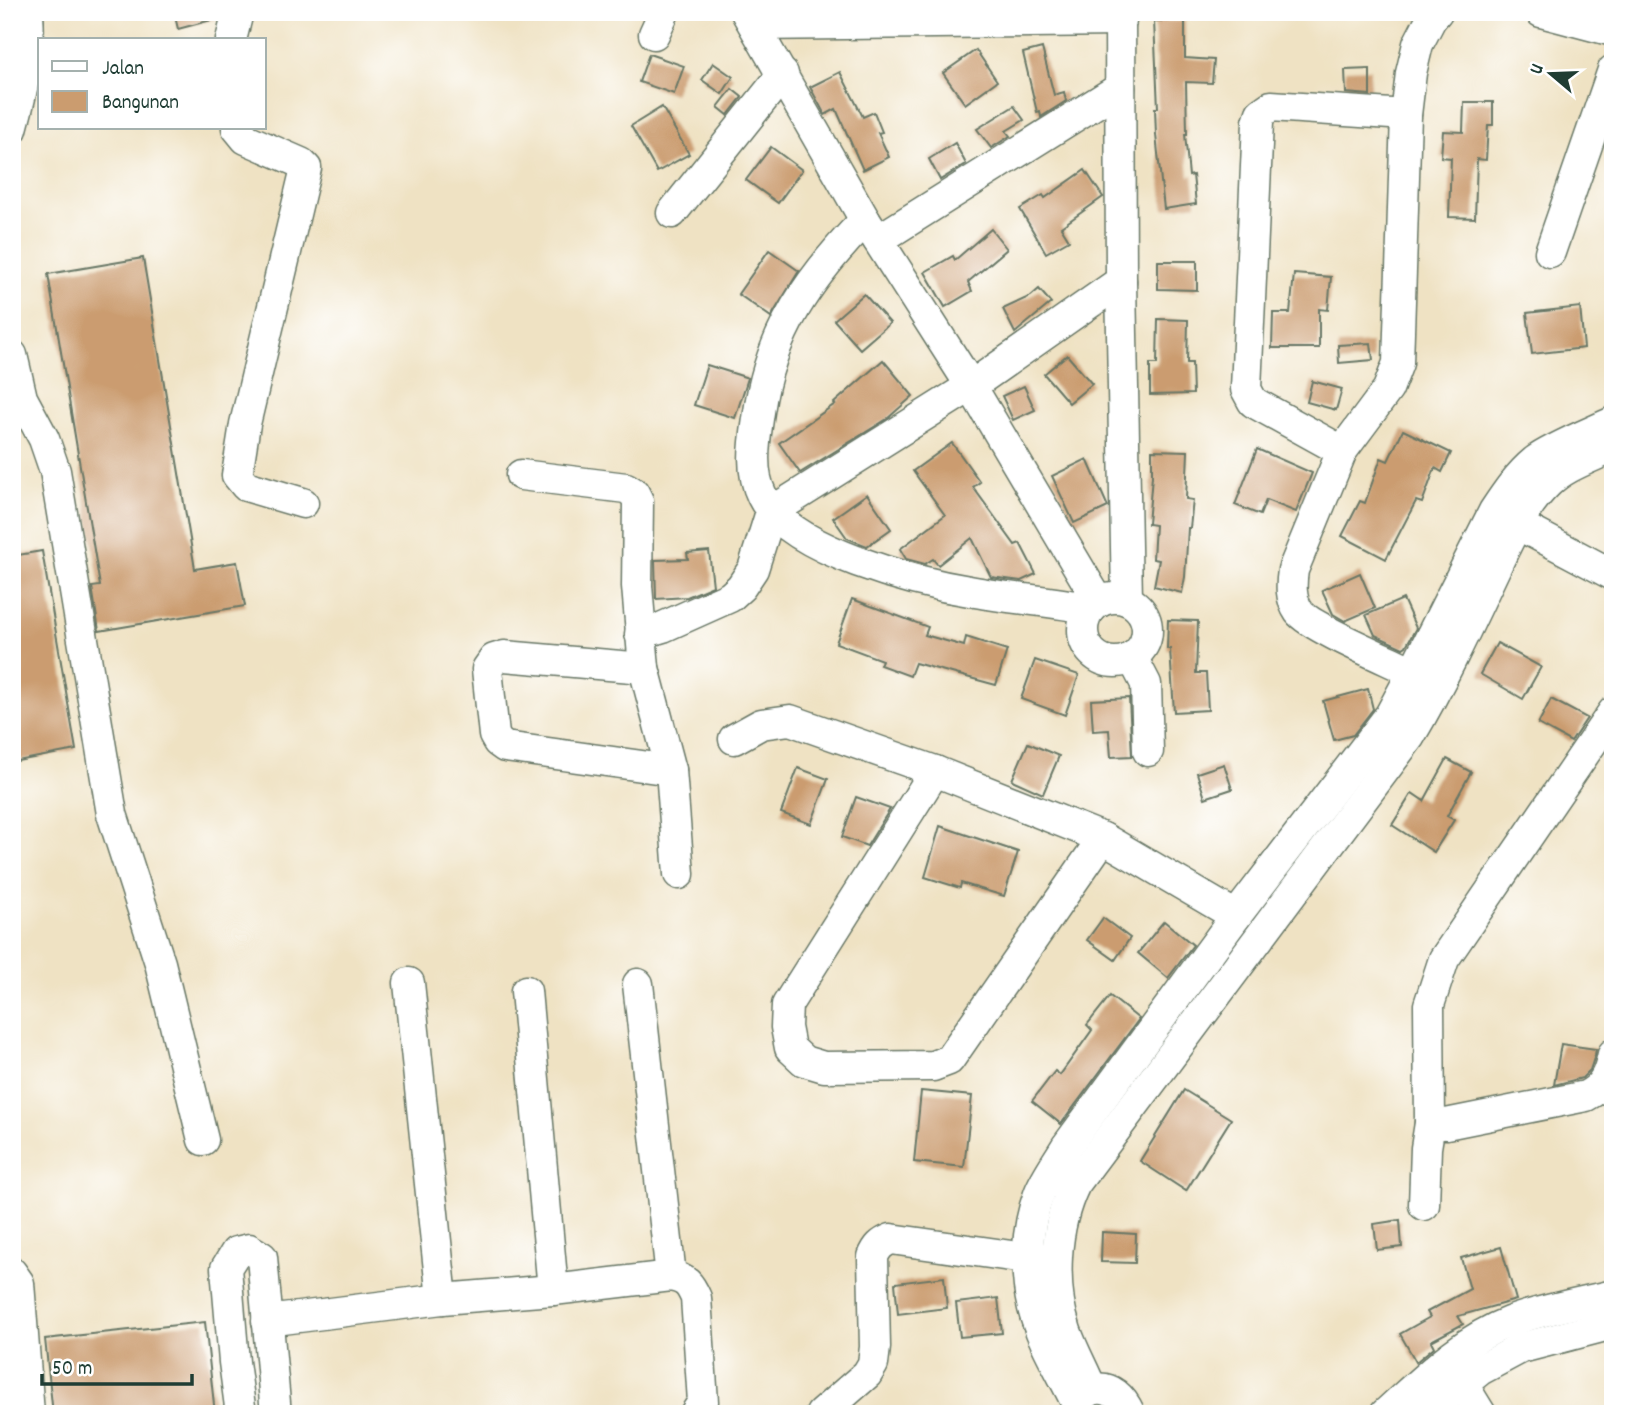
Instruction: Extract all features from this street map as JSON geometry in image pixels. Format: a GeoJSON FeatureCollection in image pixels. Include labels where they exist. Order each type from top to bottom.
{"type":"FeatureCollection","features":[{"type":"Feature","properties":{"kind":"street"},"geometry":{"type":"LineString","coordinates":[[12,129],[30,51],[28,12]]}},
{"type":"Feature","properties":{"kind":"street"},"geometry":{"type":"LineString","coordinates":[[232,38],[238,12]]}},
{"type":"Feature","properties":{"kind":"street"},"geometry":{"type":"LineString","coordinates":[[1413,672],[1307,620],[1294,602],[1291,586],[1293,570],[1342,451],[1388,389],[1398,363],[1406,115],[1411,72],[1418,44],[1437,12]]}},
{"type":"Feature","properties":{"kind":"street"},"geometry":{"type":"LineString","coordinates":[[1541,12],[1613,31]]}},
{"type":"Feature","properties":{"kind":"street"},"geometry":{"type":"LineString","coordinates":[[750,19],[1120,17],[1121,281],[1106,604],[1083,627],[1087,647],[1102,660],[1112,662],[1132,657],[1144,642],[1146,622],[1136,605],[1106,604],[1043,600],[972,592],[886,570],[806,539],[787,527],[771,512],[761,494],[755,475],[754,445],[769,367],[781,333],[806,289],[828,259],[871,230],[1119,88]]}},
{"type":"Feature","properties":{"kind":"street"},"geometry":{"type":"LineString","coordinates":[[750,19],[871,230],[1106,604]]}},
{"type":"Feature","properties":{"kind":"street"},"geometry":{"type":"LineString","coordinates":[[1550,251],[1613,70]]}},
{"type":"Feature","properties":{"kind":"street"},"geometry":{"type":"LineString","coordinates":[[672,213],[783,74]]}},
{"type":"Feature","properties":{"kind":"street"},"geometry":{"type":"LineString","coordinates":[[1342,451],[1253,402],[1246,389],[1258,121],[1261,113],[1270,106],[1406,115]]}},
{"type":"Feature","properties":{"kind":"street"},"geometry":{"type":"LineString","coordinates":[[239,130],[246,139],[301,163],[306,168],[245,424],[237,475],[246,486],[303,503]]}},
{"type":"Feature","properties":{"kind":"street"},"geometry":{"type":"LineString","coordinates":[[640,634],[663,627],[730,597],[741,587],[753,569],[771,512],[971,386],[1121,281]]}},
{"type":"Feature","properties":{"kind":"street"},"geometry":{"type":"LineString","coordinates":[[12,355],[22,398],[44,439],[55,471],[112,814],[160,962],[202,1140]]}},
{"type":"Feature","properties":{"kind":"street"},"geometry":{"type":"LineString","coordinates":[[1080,1402],[1058,1298],[1057,1262],[1064,1212],[1075,1184],[1410,736],[1437,689],[1506,518],[1517,478],[1538,459],[1613,422]]}},
{"type":"Feature","properties":{"kind":"street"},"geometry":{"type":"LineString","coordinates":[[1080,1402],[1033,1309],[1028,1284],[1032,1223],[1039,1194],[1051,1171],[1236,916],[1373,740],[1506,518],[1561,472],[1613,447]]}},
{"type":"Feature","properties":{"kind":"street"},"geometry":{"type":"LineString","coordinates":[[521,475],[626,488],[638,501],[637,586],[643,668],[671,769],[679,874]]}},
{"type":"Feature","properties":{"kind":"street"},"geometry":{"type":"LineString","coordinates":[[1506,518],[1613,575]]}},
{"type":"Feature","properties":{"kind":"street"},"geometry":{"type":"LineString","coordinates":[[643,668],[504,656],[494,659],[487,668],[494,735],[505,747],[671,769]]}},
{"type":"Feature","properties":{"kind":"street"},"geometry":{"type":"LineString","coordinates":[[1132,657],[1146,684],[1148,751]]}},
{"type":"Feature","properties":{"kind":"street"},"geometry":{"type":"LineString","coordinates":[[1423,1205],[1430,1123],[1429,1005],[1444,959],[1613,712]]}},
{"type":"Feature","properties":{"kind":"street"},"geometry":{"type":"LineString","coordinates":[[734,739],[761,724],[790,720],[935,771],[1103,838],[1236,916]]}},
{"type":"Feature","properties":{"kind":"street"},"geometry":{"type":"LineString","coordinates":[[935,771],[787,1005],[786,1027],[790,1048],[804,1061],[824,1067],[837,1067],[933,1066],[949,1060],[1103,838]]}},
{"type":"Feature","properties":{"kind":"street"},"geometry":{"type":"LineString","coordinates":[[409,983],[442,1299]]}},
{"type":"Feature","properties":{"kind":"street"},"geometry":{"type":"LineString","coordinates":[[638,984],[671,1276]]}},
{"type":"Feature","properties":{"kind":"street"},"geometry":{"type":"LineString","coordinates":[[526,991],[553,1290]]}},
{"type":"Feature","properties":{"kind":"street"},"geometry":{"type":"LineString","coordinates":[[1158,1022],[1182,1041]]}},
{"type":"Feature","properties":{"kind":"street"},"geometry":{"type":"LineString","coordinates":[[1430,1123],[1446,1124],[1586,1096],[1594,1092],[1607,1078],[1613,1054]]}},
{"type":"Feature","properties":{"kind":"street"},"geometry":{"type":"LineString","coordinates":[[821,1414],[871,1369],[875,1347],[873,1257],[877,1247],[883,1242],[891,1239],[1057,1262]]}},
{"type":"Feature","properties":{"kind":"street"},"geometry":{"type":"LineString","coordinates":[[241,1414],[226,1268],[236,1252],[249,1249],[262,1257],[276,1414]]}},
{"type":"Feature","properties":{"kind":"street"},"geometry":{"type":"LineString","coordinates":[[12,1273],[19,1283],[24,1408]]}},
{"type":"Feature","properties":{"kind":"street"},"geometry":{"type":"LineString","coordinates":[[267,1321],[442,1299],[553,1290],[671,1276],[684,1279],[690,1284],[696,1297],[703,1402],[695,1414]]}},
{"type":"Feature","properties":{"kind":"street"},"geometry":{"type":"LineString","coordinates":[[1385,1414],[1448,1358],[1489,1332],[1510,1322],[1613,1295]]}},
{"type":"Feature","properties":{"kind":"street"},"geometry":{"type":"LineString","coordinates":[[1435,1411],[1462,1382],[1521,1348],[1613,1324]]}},
{"type":"Feature","properties":{"kind":"street"},"geometry":{"type":"LineString","coordinates":[[1462,1382],[1481,1414]]}},
{"type":"Feature","properties":{"kind":"street"},"geometry":{"type":"LineString","coordinates":[[1080,1402],[1109,1390],[1124,1399],[1129,1414]]}},
{"type":"Feature","properties":{"kind":"building"},"geometry":{"type":"Polygon","coordinates":[[[174,12],[220,12],[219,18],[178,29],[174,12]]]}},
{"type":"Feature","properties":{"kind":"building"},"geometry":{"type":"Polygon","coordinates":[[[1154,21],[1185,21],[1185,58],[1214,60],[1212,83],[1186,82],[1185,134],[1189,176],[1193,175],[1196,204],[1164,209],[1156,135],[1155,108],[1158,108],[1154,21]]]}},
{"type":"Feature","properties":{"kind":"building"},"geometry":{"type":"Polygon","coordinates":[[[1042,48],[1054,95],[1064,92],[1066,101],[1041,117],[1040,111],[1037,112],[1023,53],[1042,48]]]}},
{"type":"Feature","properties":{"kind":"building"},"geometry":{"type":"Polygon","coordinates":[[[976,50],[997,81],[965,104],[943,73],[976,50]]]}},
{"type":"Feature","properties":{"kind":"building"},"geometry":{"type":"Polygon","coordinates":[[[649,54],[684,66],[674,94],[639,82],[649,54]]]}},
{"type":"Feature","properties":{"kind":"building"},"geometry":{"type":"Polygon","coordinates":[[[713,63],[733,77],[722,94],[702,80],[713,63]]]}},
{"type":"Feature","properties":{"kind":"building"},"geometry":{"type":"Polygon","coordinates":[[[1370,69],[1370,95],[1346,93],[1345,70],[1370,69]]]}},
{"type":"Feature","properties":{"kind":"building"},"geometry":{"type":"Polygon","coordinates":[[[840,72],[863,117],[874,112],[882,132],[878,133],[889,157],[863,170],[836,109],[825,115],[810,87],[840,72]]]}},
{"type":"Feature","properties":{"kind":"building"},"geometry":{"type":"Polygon","coordinates":[[[732,89],[742,97],[728,115],[718,107],[732,89]]]}},
{"type":"Feature","properties":{"kind":"building"},"geometry":{"type":"Polygon","coordinates":[[[1464,102],[1493,102],[1493,125],[1488,125],[1486,160],[1477,159],[1475,218],[1449,217],[1451,158],[1441,157],[1443,131],[1463,132],[1464,102]]]}},
{"type":"Feature","properties":{"kind":"building"},"geometry":{"type":"Polygon","coordinates":[[[1014,106],[1024,120],[1006,131],[1010,136],[991,148],[977,129],[1014,106]]]}},
{"type":"Feature","properties":{"kind":"building"},"geometry":{"type":"Polygon","coordinates":[[[662,107],[689,154],[657,172],[631,126],[662,107]]]}},
{"type":"Feature","properties":{"kind":"building"},"geometry":{"type":"Polygon","coordinates":[[[955,143],[966,164],[940,180],[929,159],[955,143]]]}},
{"type":"Feature","properties":{"kind":"building"},"geometry":{"type":"Polygon","coordinates":[[[771,147],[802,170],[778,203],[746,180],[771,147]]]}},
{"type":"Feature","properties":{"kind":"building"},"geometry":{"type":"Polygon","coordinates":[[[1085,170],[1103,197],[1061,227],[1069,240],[1046,253],[1020,209],[1043,195],[1045,198],[1085,170]]]}},
{"type":"Feature","properties":{"kind":"building"},"geometry":{"type":"Polygon","coordinates":[[[991,229],[1007,249],[968,282],[972,291],[945,307],[925,272],[953,256],[955,260],[991,229]]]}},
{"type":"Feature","properties":{"kind":"building"},"geometry":{"type":"Polygon","coordinates":[[[769,250],[799,271],[771,317],[738,294],[769,250]]]}},
{"type":"Feature","properties":{"kind":"building"},"geometry":{"type":"Polygon","coordinates":[[[143,258],[195,569],[237,562],[245,606],[99,631],[92,587],[100,586],[48,274],[143,258]]]}},
{"type":"Feature","properties":{"kind":"building"},"geometry":{"type":"Polygon","coordinates":[[[1158,261],[1197,261],[1197,290],[1158,289],[1158,261]]]}},
{"type":"Feature","properties":{"kind":"building"},"geometry":{"type":"Polygon","coordinates":[[[1294,274],[1331,277],[1328,310],[1319,309],[1319,348],[1272,348],[1273,313],[1290,313],[1294,274]]]}},
{"type":"Feature","properties":{"kind":"building"},"geometry":{"type":"Polygon","coordinates":[[[1039,289],[1051,303],[1015,333],[1003,309],[1031,296],[1039,289]]]}},
{"type":"Feature","properties":{"kind":"building"},"geometry":{"type":"Polygon","coordinates":[[[864,294],[890,323],[860,349],[834,320],[864,294]]]}},
{"type":"Feature","properties":{"kind":"building"},"geometry":{"type":"Polygon","coordinates":[[[1580,307],[1584,348],[1532,354],[1527,313],[1580,307]]]}},
{"type":"Feature","properties":{"kind":"building"},"geometry":{"type":"Polygon","coordinates":[[[1158,319],[1188,320],[1187,363],[1192,363],[1193,394],[1150,395],[1150,364],[1157,364],[1158,319]]]}},
{"type":"Feature","properties":{"kind":"building"},"geometry":{"type":"Polygon","coordinates":[[[1371,343],[1373,360],[1339,363],[1338,345],[1371,343]]]}},
{"type":"Feature","properties":{"kind":"building"},"geometry":{"type":"Polygon","coordinates":[[[1067,355],[1092,384],[1069,403],[1044,374],[1067,355]]]}},
{"type":"Feature","properties":{"kind":"building"},"geometry":{"type":"Polygon","coordinates":[[[883,360],[913,396],[887,419],[800,473],[779,443],[835,404],[883,360]]]}},
{"type":"Feature","properties":{"kind":"building"},"geometry":{"type":"Polygon","coordinates":[[[707,365],[748,378],[735,418],[694,405],[707,365]]]}},
{"type":"Feature","properties":{"kind":"building"},"geometry":{"type":"Polygon","coordinates":[[[1312,381],[1342,389],[1336,410],[1307,402],[1312,381]]]}},
{"type":"Feature","properties":{"kind":"building"},"geometry":{"type":"Polygon","coordinates":[[[1024,386],[1035,410],[1013,420],[1002,396],[1024,386]]]}},
{"type":"Feature","properties":{"kind":"building"},"geometry":{"type":"Polygon","coordinates":[[[1403,430],[1451,453],[1442,472],[1435,468],[1422,503],[1416,501],[1386,559],[1342,536],[1360,501],[1365,503],[1381,458],[1388,461],[1403,430]]]}},
{"type":"Feature","properties":{"kind":"building"},"geometry":{"type":"Polygon","coordinates":[[[952,443],[980,482],[973,487],[1015,545],[1020,543],[1036,574],[1021,581],[991,577],[972,538],[938,565],[933,559],[925,564],[906,559],[900,549],[945,515],[913,471],[952,443]]]}},
{"type":"Feature","properties":{"kind":"building"},"geometry":{"type":"Polygon","coordinates":[[[1257,449],[1312,473],[1296,512],[1266,500],[1260,515],[1235,505],[1257,449]]]}},
{"type":"Feature","properties":{"kind":"building"},"geometry":{"type":"Polygon","coordinates":[[[1152,450],[1188,451],[1186,499],[1193,500],[1182,593],[1154,586],[1159,560],[1153,559],[1155,525],[1148,524],[1152,450]]]}},
{"type":"Feature","properties":{"kind":"building"},"geometry":{"type":"Polygon","coordinates":[[[1087,459],[1108,507],[1074,523],[1052,476],[1087,459]]]}},
{"type":"Feature","properties":{"kind":"building"},"geometry":{"type":"Polygon","coordinates":[[[867,494],[891,529],[867,546],[847,538],[833,518],[867,494]]]}},
{"type":"Feature","properties":{"kind":"building"},"geometry":{"type":"Polygon","coordinates":[[[42,551],[76,750],[12,762],[12,556],[42,551]]]}},
{"type":"Feature","properties":{"kind":"building"},"geometry":{"type":"Polygon","coordinates":[[[709,551],[713,586],[687,597],[656,599],[655,560],[688,559],[687,553],[709,551]]]}},
{"type":"Feature","properties":{"kind":"building"},"geometry":{"type":"Polygon","coordinates":[[[1360,573],[1375,608],[1345,621],[1333,614],[1322,590],[1360,573]]]}},
{"type":"Feature","properties":{"kind":"building"},"geometry":{"type":"Polygon","coordinates":[[[852,599],[928,627],[925,635],[964,646],[966,637],[1007,650],[996,685],[915,663],[910,676],[880,665],[882,660],[836,643],[852,599]]]}},
{"type":"Feature","properties":{"kind":"building"},"geometry":{"type":"Polygon","coordinates":[[[1403,599],[1416,628],[1403,648],[1375,635],[1366,615],[1403,599]]]}},
{"type":"Feature","properties":{"kind":"building"},"geometry":{"type":"Polygon","coordinates":[[[1168,620],[1198,621],[1196,673],[1206,673],[1208,710],[1174,712],[1170,649],[1167,649],[1168,620]]]}},
{"type":"Feature","properties":{"kind":"building"},"geometry":{"type":"Polygon","coordinates":[[[1497,643],[1541,667],[1523,699],[1480,674],[1497,643]]]}},
{"type":"Feature","properties":{"kind":"building"},"geometry":{"type":"Polygon","coordinates":[[[1035,660],[1079,675],[1065,715],[1021,699],[1035,660]]]}},
{"type":"Feature","properties":{"kind":"building"},"geometry":{"type":"Polygon","coordinates":[[[1368,689],[1373,709],[1353,735],[1334,740],[1323,701],[1368,689]]]}},
{"type":"Feature","properties":{"kind":"building"},"geometry":{"type":"Polygon","coordinates":[[[1129,698],[1132,756],[1111,757],[1109,730],[1093,731],[1091,700],[1129,698]]]}},
{"type":"Feature","properties":{"kind":"building"},"geometry":{"type":"Polygon","coordinates":[[[1551,699],[1587,718],[1571,742],[1538,724],[1551,699]]]}},
{"type":"Feature","properties":{"kind":"building"},"geometry":{"type":"Polygon","coordinates":[[[1028,743],[1059,756],[1043,794],[1012,780],[1028,743]]]}},
{"type":"Feature","properties":{"kind":"building"},"geometry":{"type":"Polygon","coordinates":[[[1447,759],[1471,772],[1447,816],[1454,820],[1434,852],[1392,825],[1412,793],[1424,801],[1447,759]]]}},
{"type":"Feature","properties":{"kind":"building"},"geometry":{"type":"Polygon","coordinates":[[[1224,764],[1232,789],[1205,798],[1197,773],[1224,764]]]}},
{"type":"Feature","properties":{"kind":"building"},"geometry":{"type":"Polygon","coordinates":[[[798,768],[828,779],[811,824],[781,813],[798,768]]]}},
{"type":"Feature","properties":{"kind":"building"},"geometry":{"type":"Polygon","coordinates":[[[856,797],[890,809],[867,846],[842,837],[856,797]]]}},
{"type":"Feature","properties":{"kind":"building"},"geometry":{"type":"Polygon","coordinates":[[[940,826],[1018,852],[1004,896],[961,883],[960,888],[925,877],[940,826]]]}},
{"type":"Feature","properties":{"kind":"building"},"geometry":{"type":"Polygon","coordinates":[[[1103,918],[1130,938],[1115,960],[1087,940],[1103,918]]]}},
{"type":"Feature","properties":{"kind":"building"},"geometry":{"type":"Polygon","coordinates":[[[1164,921],[1193,945],[1168,978],[1138,953],[1164,921]]]}},
{"type":"Feature","properties":{"kind":"building"},"geometry":{"type":"Polygon","coordinates":[[[1110,996],[1139,1019],[1061,1124],[1032,1101],[1055,1071],[1060,1075],[1092,1030],[1087,1025],[1110,996]]]}},
{"type":"Feature","properties":{"kind":"building"},"geometry":{"type":"Polygon","coordinates":[[[1561,1044],[1596,1049],[1595,1055],[1590,1070],[1582,1078],[1554,1085],[1561,1044]]]}},
{"type":"Feature","properties":{"kind":"building"},"geometry":{"type":"Polygon","coordinates":[[[1184,1090],[1231,1119],[1186,1191],[1140,1161],[1184,1090]]]}},
{"type":"Feature","properties":{"kind":"building"},"geometry":{"type":"Polygon","coordinates":[[[921,1091],[972,1096],[964,1167],[914,1162],[921,1091]]]}},
{"type":"Feature","properties":{"kind":"building"},"geometry":{"type":"Polygon","coordinates":[[[1400,1220],[1402,1247],[1377,1250],[1374,1224],[1400,1220]]]}},
{"type":"Feature","properties":{"kind":"building"},"geometry":{"type":"Polygon","coordinates":[[[1102,1232],[1136,1234],[1135,1263],[1101,1262],[1102,1232]]]}},
{"type":"Feature","properties":{"kind":"building"},"geometry":{"type":"Polygon","coordinates":[[[1501,1247],[1516,1300],[1458,1316],[1463,1324],[1431,1341],[1434,1347],[1416,1362],[1400,1334],[1430,1317],[1427,1312],[1470,1289],[1461,1258],[1501,1247]]]}},
{"type":"Feature","properties":{"kind":"building"},"geometry":{"type":"Polygon","coordinates":[[[944,1277],[947,1308],[898,1314],[895,1283],[944,1277]]]}},
{"type":"Feature","properties":{"kind":"building"},"geometry":{"type":"Polygon","coordinates":[[[998,1298],[1002,1333],[960,1337],[956,1303],[998,1298]]]}},
{"type":"Feature","properties":{"kind":"building"},"geometry":{"type":"Polygon","coordinates":[[[205,1322],[215,1414],[53,1414],[45,1339],[205,1322]]]}}]}
